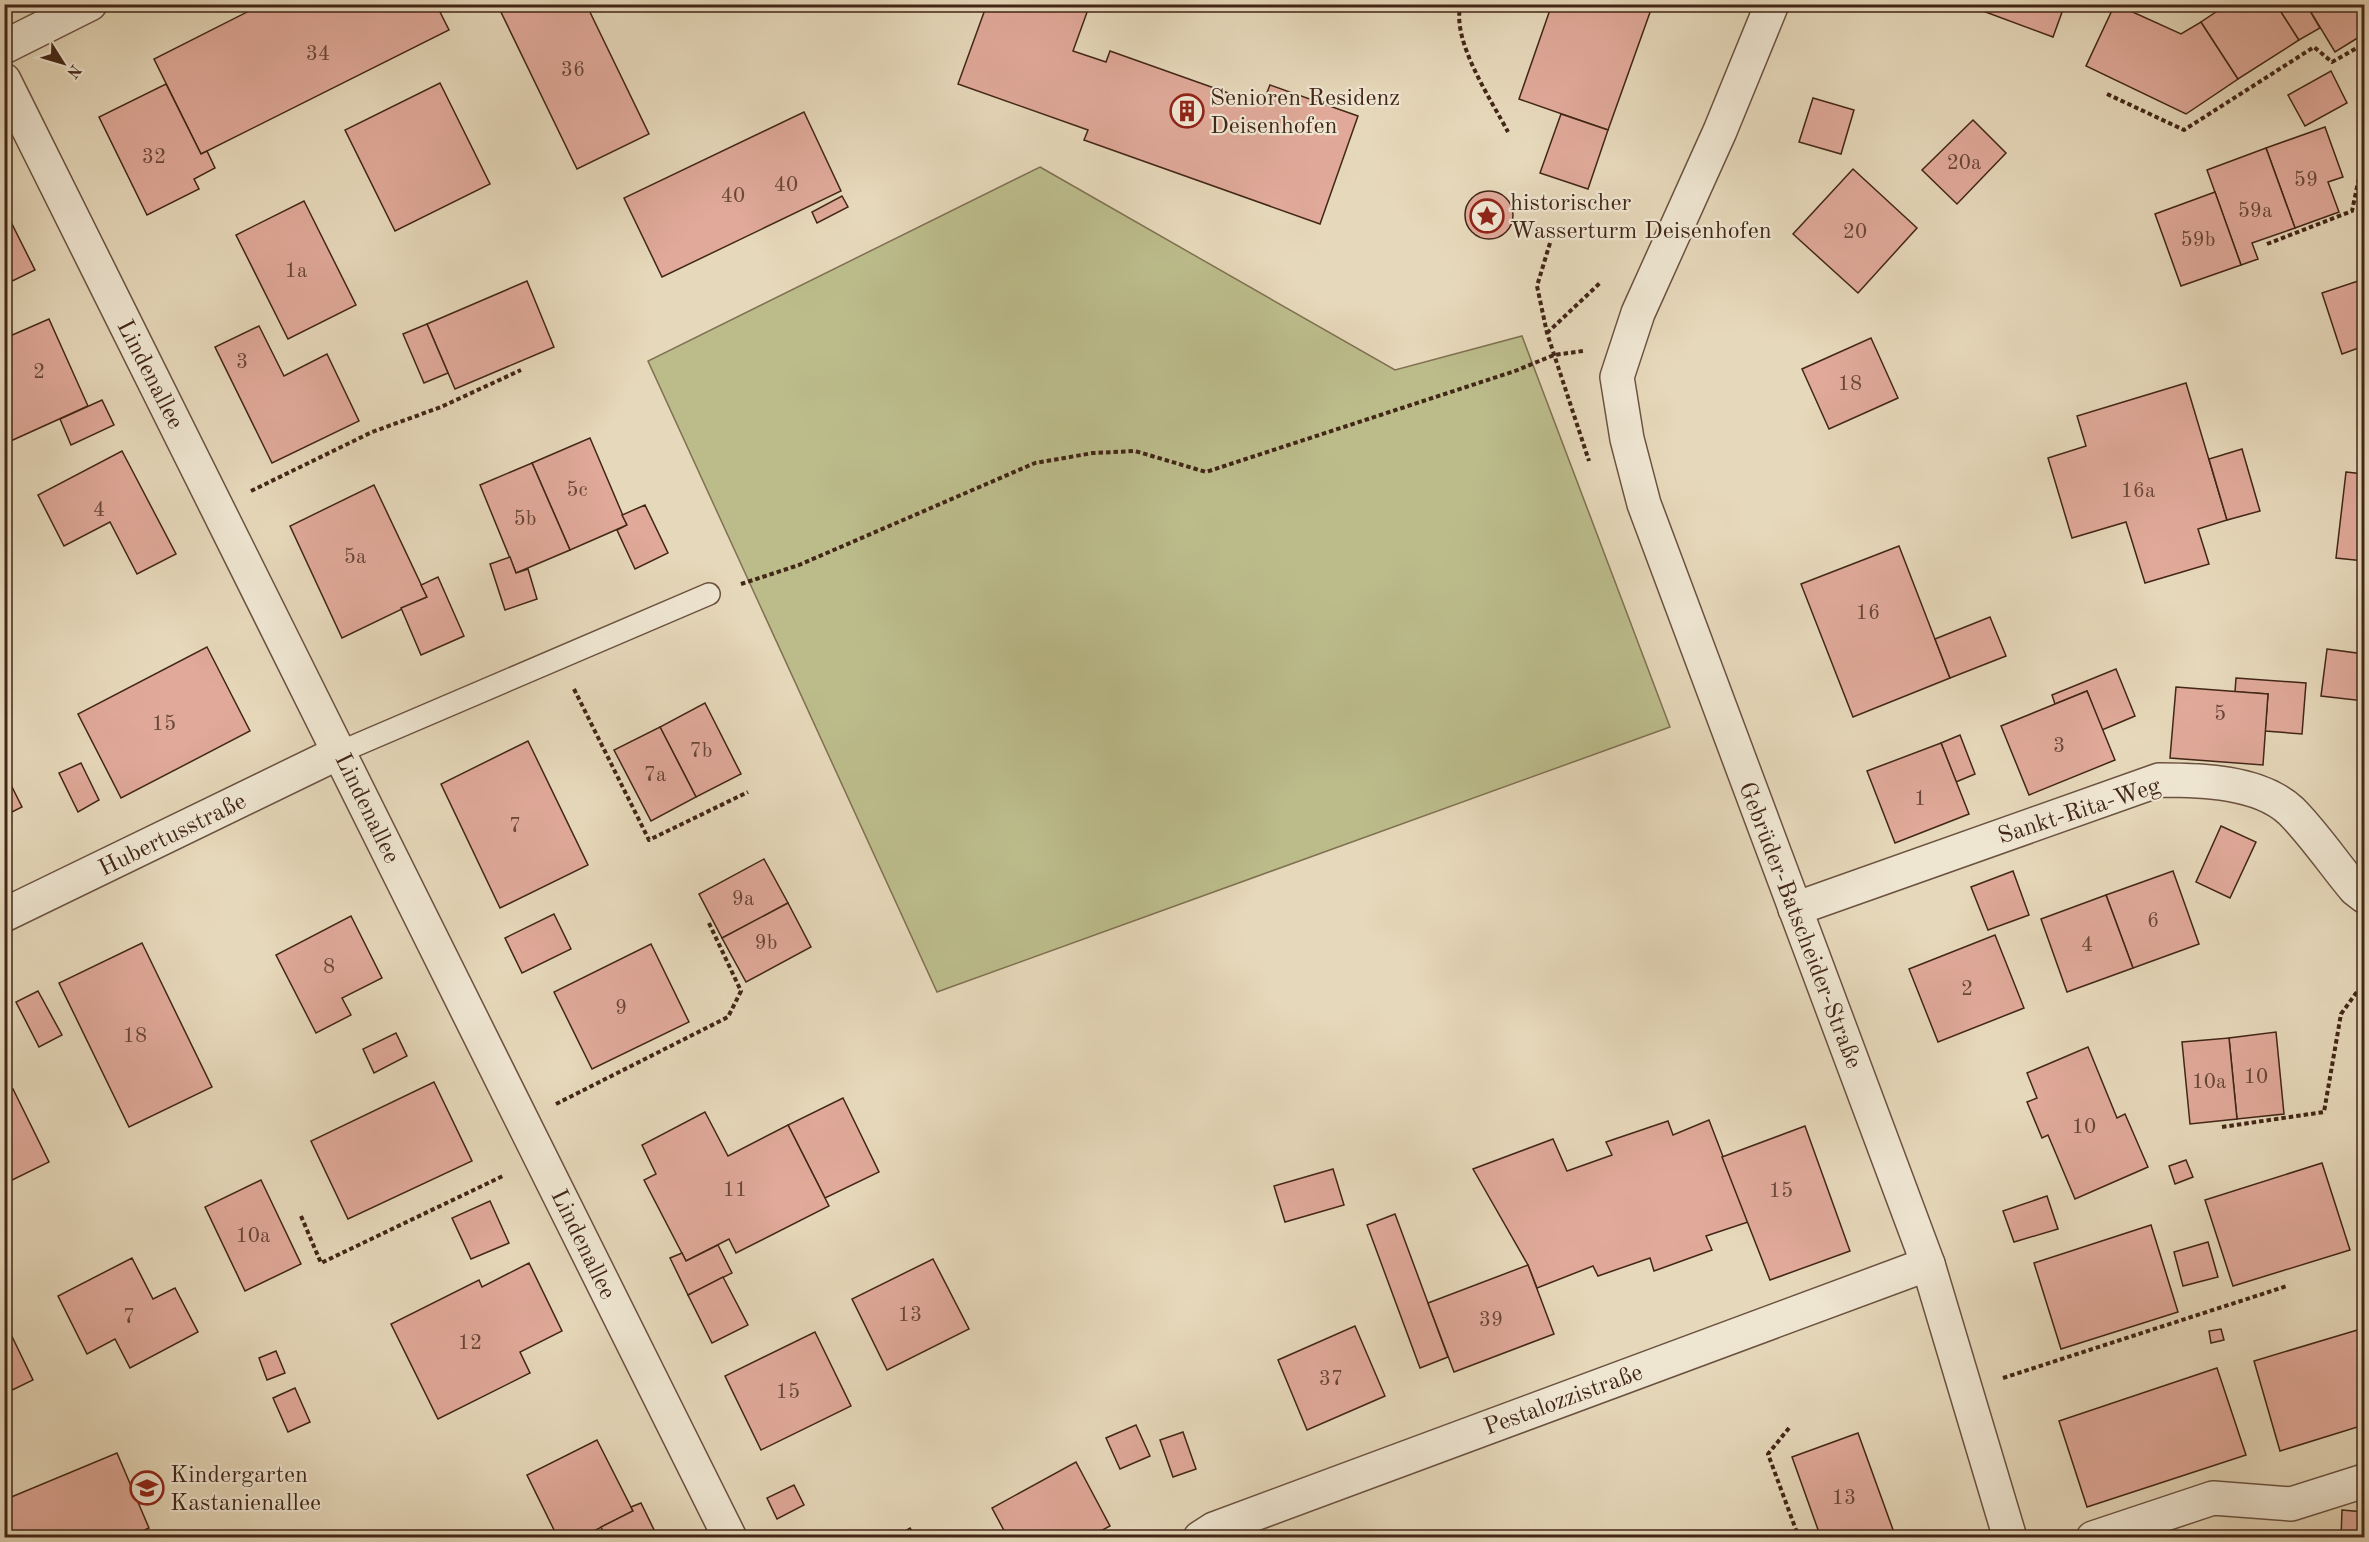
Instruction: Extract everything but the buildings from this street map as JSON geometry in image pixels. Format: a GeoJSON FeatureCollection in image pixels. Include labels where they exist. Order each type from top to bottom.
{"type":"FeatureCollection","features":[{"type":"Feature","properties":{"kind":"street"},"geometry":{"type":"LineString","coordinates":[[4,47],[90,4]]}},
{"type":"Feature","properties":{"kind":"street","name":"Gebrüder-Batscheider-Straße"},"geometry":{"type":"LineString","coordinates":[[1772,4],[1720,131],[1638,313],[1617,376],[1627,439],[1644,504],[1928,1264],[1964,1391],[2010,1538]]}},
{"type":"Feature","properties":{"kind":"street","name":"Lindenallee"},"geometry":{"type":"LineString","coordinates":[[4,80],[730,1538]]}},
{"type":"Feature","properties":{"kind":"street","name":"Hubertusstraße"},"geometry":{"type":"LineString","coordinates":[[4,915],[340,752]]}},
{"type":"Feature","properties":{"kind":"street","name":"Sankt-Rita-Weg"},"geometry":{"type":"LineString","coordinates":[[1795,909],[2159,780],[2208,780],[2271,797],[2290,811],[2355,889],[2364,896]]}},
{"type":"Feature","properties":{"kind":"street","name":"Pestalozzistraße"},"geometry":{"type":"LineString","coordinates":[[1200,1538],[1214,1529],[1928,1264]]}},
{"type":"Feature","properties":{"kind":"street"},"geometry":{"type":"LineString","coordinates":[[2093,1538],[2213,1498],[2291,1504],[2364,1481]]}},
{"type":"Feature","properties":{"kind":"lane"},"geometry":{"type":"LineString","coordinates":[[340,752],[709,594]]}},
{"type":"Feature","properties":{"kind":"path"},"geometry":{"type":"LineString","coordinates":[[1461,4],[1458,15],[1465,47],[1508,132]]}},
{"type":"Feature","properties":{"kind":"path"},"geometry":{"type":"LineString","coordinates":[[2107,94],[2184,130],[2314,47],[2332,62],[2364,44]]}},
{"type":"Feature","properties":{"kind":"path"},"geometry":{"type":"LineString","coordinates":[[2267,244],[2352,211],[2364,154]]}},
{"type":"Feature","properties":{"kind":"path"},"geometry":{"type":"LineString","coordinates":[[1547,333],[1601,282]]}},
{"type":"Feature","properties":{"kind":"path"},"geometry":{"type":"LineString","coordinates":[[709,594],[799,565],[1035,463],[1093,453],[1135,451],[1206,472],[1515,371],[1554,355],[1627,345]]}},
{"type":"Feature","properties":{"kind":"path"},"geometry":{"type":"LineString","coordinates":[[218,507],[372,432],[441,407],[521,370]]}},
{"type":"Feature","properties":{"kind":"path"},"geometry":{"type":"LineString","coordinates":[[559,659],[649,840],[748,792]]}},
{"type":"Feature","properties":{"kind":"path"},"geometry":{"type":"LineString","coordinates":[[523,1121],[728,1017],[741,991],[708,921]]}},
{"type":"Feature","properties":{"kind":"path"},"geometry":{"type":"LineString","coordinates":[[2222,1127],[2324,1112],[2341,1014],[2364,982]]}},
{"type":"Feature","properties":{"kind":"path"},"geometry":{"type":"LineString","coordinates":[[301,1216],[321,1263],[541,1158]]}},
{"type":"Feature","properties":{"kind":"path"},"geometry":{"type":"LineString","coordinates":[[1964,1391],[2287,1286]]}},
{"type":"Feature","properties":{"kind":"path"},"geometry":{"type":"LineString","coordinates":[[1789,1428],[1768,1454],[1800,1538]]}},
{"type":"Feature","properties":{"kind":"green space"},"geometry":{"type":"Polygon","coordinates":[[[1040,167],[1395,370],[1522,336],[1670,727],[937,992],[648,361],[1040,167]]]}},
{"type":"Feature","properties":{"kind":"place","name":"Senioren Residenz Deisenhofen"},"geometry":{"type":"Point","coordinates":[1187,111]}},
{"type":"Feature","properties":{"kind":"place","name":"historischer Wasserturm Deisenhofen"},"geometry":{"type":"Point","coordinates":[1487,216]}},
{"type":"Feature","properties":{"kind":"place","name":"Kindergarten Kastanienallee"},"geometry":{"type":"Point","coordinates":[147,1488]}}]}
